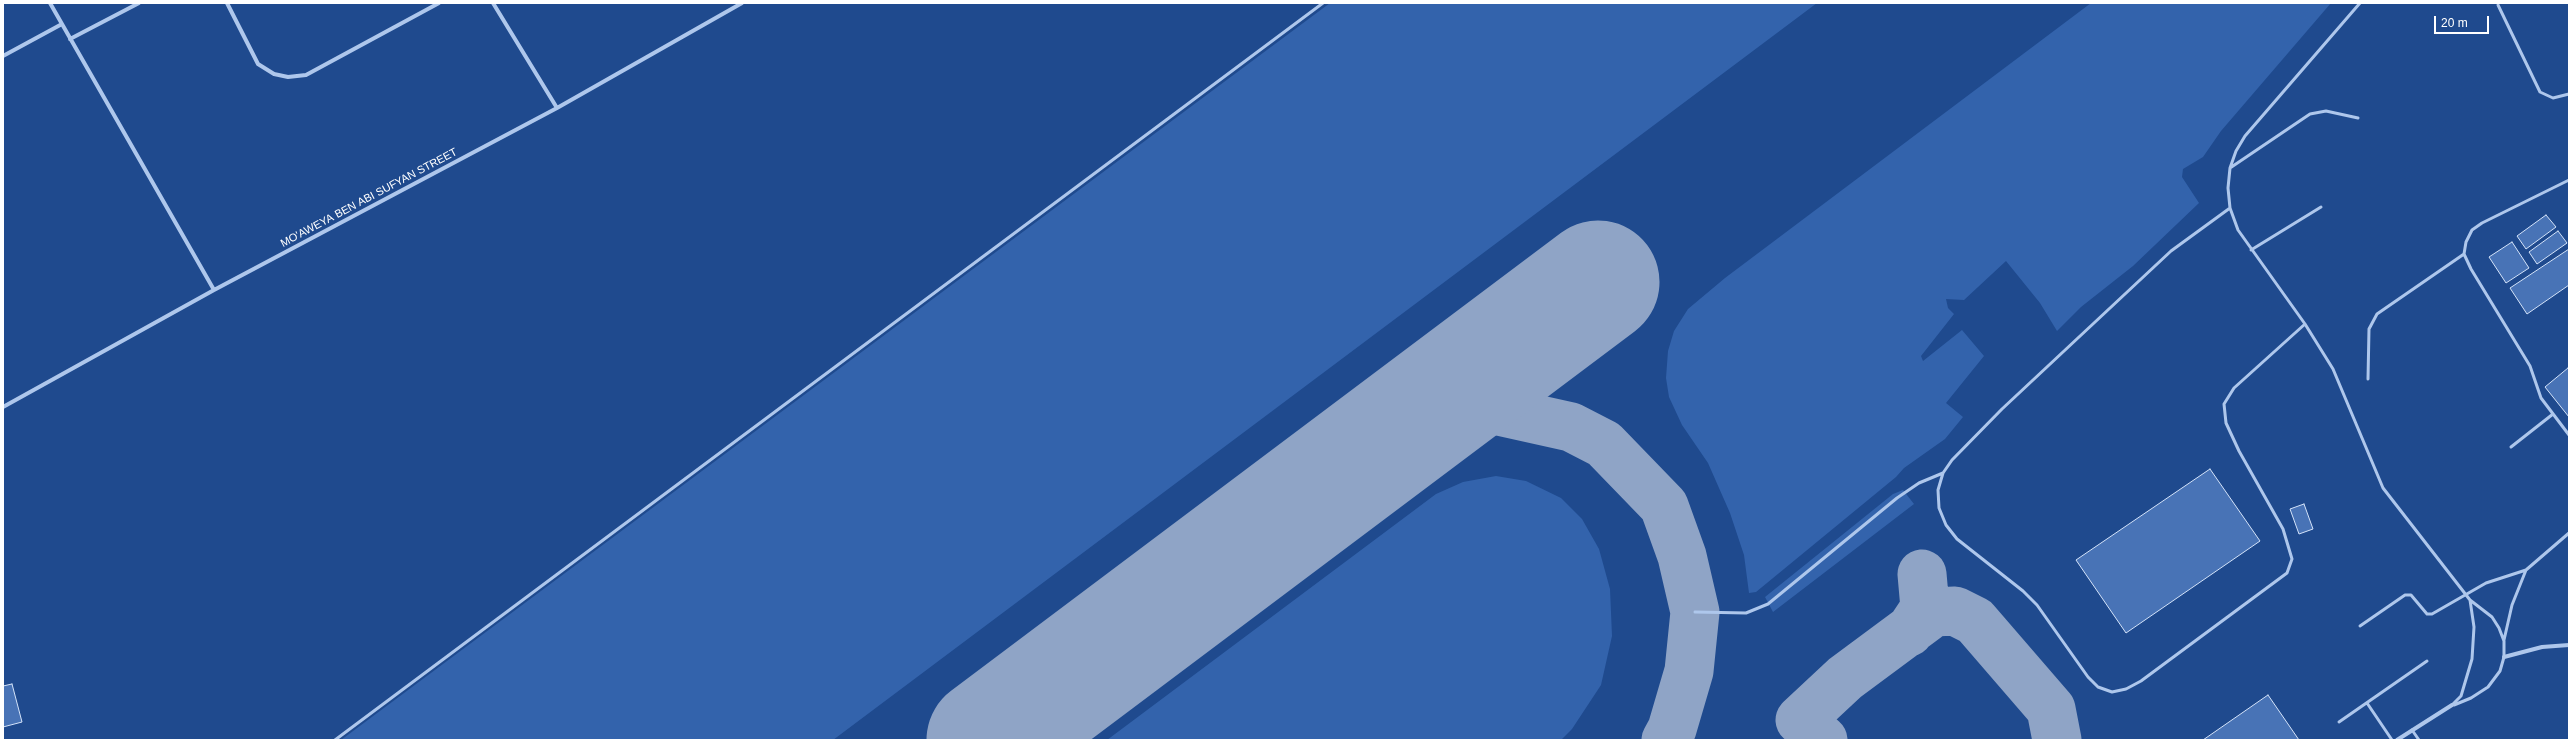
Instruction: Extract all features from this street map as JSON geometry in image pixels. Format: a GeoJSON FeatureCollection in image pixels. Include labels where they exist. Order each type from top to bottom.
{"type":"FeatureCollection","features":[{"type":"Feature","properties":{"kind":"street"},"geometry":{"type":"LineString","coordinates":[[50,3],[214,290]]}},
{"type":"Feature","properties":{"kind":"street"},"geometry":{"type":"LineString","coordinates":[[70,39],[139,3]]}},
{"type":"Feature","properties":{"kind":"street"},"geometry":{"type":"LineString","coordinates":[[227,3],[258,64],[274,74],[288,77],[306,75],[439,3]]}},
{"type":"Feature","properties":{"kind":"street"},"geometry":{"type":"LineString","coordinates":[[493,3],[557,108]]}},
{"type":"Feature","properties":{"kind":"street","name":"MO'AWEYA BEN ABI SUFYAN STREET"},"geometry":{"type":"LineString","coordinates":[[3,407],[214,290],[557,108],[742,3]]}},
{"type":"Feature","properties":{"kind":"street"},"geometry":{"type":"LineString","coordinates":[[3,56],[62,24]]}},
{"type":"Feature","properties":{"kind":"street"},"geometry":{"type":"LineString","coordinates":[[2504,657],[2542,647],[2569,645]]}},
{"type":"Feature","properties":{"kind":"street"},"geometry":{"type":"LineString","coordinates":[[2397,740],[2452,705]]}},
{"type":"Feature","properties":{"kind":"lane"},"geometry":{"type":"LineString","coordinates":[[335,740],[1323,3]]}},
{"type":"Feature","properties":{"kind":"lane"},"geometry":{"type":"LineString","coordinates":[[2360,3],[2245,136],[2236,151],[2230,168],[2228,188],[2230,208],[2238,230],[2305,324],[2336,375],[2383,488],[2470,600],[2492,617],[2504,641]]}},
{"type":"Feature","properties":{"kind":"lane"},"geometry":{"type":"LineString","coordinates":[[2498,5],[2540,92],[2553,98],[2569,94]]}},
{"type":"Feature","properties":{"kind":"lane"},"geometry":{"type":"LineString","coordinates":[[2230,168],[2310,114],[2326,111],[2358,118]]}},
{"type":"Feature","properties":{"kind":"lane"},"geometry":{"type":"LineString","coordinates":[[2569,180],[2482,223],[2472,230],[2466,242],[2464,254],[2471,269],[2523,354],[2541,398],[2569,435]]}},
{"type":"Feature","properties":{"kind":"lane"},"geometry":{"type":"LineString","coordinates":[[2251,250],[2321,207]]}},
{"type":"Feature","properties":{"kind":"lane"},"geometry":{"type":"LineString","coordinates":[[2230,208],[2166,256],[2002,409],[1952,460],[1943,473],[1938,490],[1939,508],[1946,525],[1957,539],[2018,587],[2037,605],[2088,677],[2098,687],[2112,692],[2126,689],[2141,682],[2281,579],[2291,566],[2290,551],[2283,529],[2239,451],[2226,423],[2224,409],[2228,396],[2234,388],[2305,324]]}},
{"type":"Feature","properties":{"kind":"lane"},"geometry":{"type":"LineString","coordinates":[[2368,379],[2369,330],[2377,314],[2464,254]]}},
{"type":"Feature","properties":{"kind":"lane"},"geometry":{"type":"LineString","coordinates":[[2511,447],[2553,414]]}},
{"type":"Feature","properties":{"kind":"lane"},"geometry":{"type":"LineString","coordinates":[[1695,612],[1746,613],[1768,604],[1897,498],[1919,483],[1943,473]]}},
{"type":"Feature","properties":{"kind":"lane"},"geometry":{"type":"LineString","coordinates":[[2360,626],[2405,595],[2411,595],[2429,615],[2465,594],[2499,577],[2526,570],[2569,533]]}},
{"type":"Feature","properties":{"kind":"lane"},"geometry":{"type":"LineString","coordinates":[[2452,705],[2471,698],[2488,686],[2500,671],[2504,657],[2504,641],[2512,605],[2526,570]]}},
{"type":"Feature","properties":{"kind":"lane"},"geometry":{"type":"LineString","coordinates":[[2452,705],[2463,690],[2472,659],[2474,627],[2470,600]]}},
{"type":"Feature","properties":{"kind":"lane"},"geometry":{"type":"LineString","coordinates":[[2339,722],[2427,661]]}},
{"type":"Feature","properties":{"kind":"lane"},"geometry":{"type":"LineString","coordinates":[[2367,703],[2392,740]]}},
{"type":"Feature","properties":{"kind":"lane"},"geometry":{"type":"LineString","coordinates":[[2412,730],[2419,740]]}},
{"type":"Feature","properties":{"kind":"shaded area"},"geometry":{"type":"Polygon","coordinates":[[[1330,3],[1817,3],[833,740],[341,740],[1330,3]]]}},
{"type":"Feature","properties":{"kind":"shaded area"},"geometry":{"type":"Polygon","coordinates":[[[2091,3],[2331,3],[2221,131],[2203,157],[2183,169],[2182,177],[2199,203],[2133,266],[2081,307],[2057,331],[2040,303],[2006,261],[1964,300],[1946,299],[1948,308],[1954,314],[1921,356],[1923,361],[1962,330],[1984,356],[1946,403],[1963,417],[1945,439],[1904,468],[1896,477],[1756,592],[1749,593],[1744,555],[1730,513],[1708,463],[1682,425],[1669,397],[1666,378],[1668,351],[1674,331],[1688,309],[1725,278],[2091,3]]]}},
{"type":"Feature","properties":{"kind":"shaded area"},"geometry":{"type":"Polygon","coordinates":[[[1496,476],[1526,481],[1561,498],[1582,519],[1599,549],[1610,589],[1612,636],[1601,685],[1572,729],[1561,740],[1107,740],[1436,494],[1463,482],[1496,476]]]}},
{"type":"Feature","properties":{"kind":"shaded area"},"geometry":{"type":"Polygon","coordinates":[[[1903,490],[1914,504],[1773,612],[1765,597],[1893,494],[1903,490]]]}},
{"type":"Feature","properties":{"kind":"building"},"geometry":{"type":"Polygon","coordinates":[[[2546,215],[2556,227],[2526,249],[2517,236],[2546,215]]]}},
{"type":"Feature","properties":{"kind":"building"},"geometry":{"type":"Polygon","coordinates":[[[2558,231],[2567,243],[2537,264],[2529,252],[2558,231]]]}},
{"type":"Feature","properties":{"kind":"building"},"geometry":{"type":"Polygon","coordinates":[[[2512,242],[2529,268],[2506,283],[2489,257],[2512,242]]]}},
{"type":"Feature","properties":{"kind":"building"},"geometry":{"type":"Polygon","coordinates":[[[2569,249],[2569,285],[2527,314],[2510,288],[2569,249]]]}},
{"type":"Feature","properties":{"kind":"building"},"geometry":{"type":"Polygon","coordinates":[[[2568,368],[2569,369],[2569,417],[2545,387],[2568,368]]]}},
{"type":"Feature","properties":{"kind":"building"},"geometry":{"type":"Polygon","coordinates":[[[2210,469],[2260,541],[2126,633],[2076,560],[2210,469]]]}},
{"type":"Feature","properties":{"kind":"building"},"geometry":{"type":"Polygon","coordinates":[[[2304,504],[2313,529],[2299,534],[2290,509],[2304,504]]]}},
{"type":"Feature","properties":{"kind":"building"},"geometry":{"type":"Polygon","coordinates":[[[12,684],[22,722],[3,727],[3,686],[12,684]]]}},
{"type":"Feature","properties":{"kind":"building"},"geometry":{"type":"Polygon","coordinates":[[[2268,695],[2299,740],[2203,740],[2268,695]]]}},
{"type":"Feature","properties":{"kind":"taxiway"},"geometry":{"type":"LineString","coordinates":[[1396,434],[1490,409],[1571,427],[1604,444],[1664,506],[1682,556],[1695,612],[1689,671],[1672,729],[1666,740]]}},
{"type":"Feature","properties":{"kind":"taxiway"},"geometry":{"type":"LineString","coordinates":[[1909,632],[1925,608],[1922,574]]}},
{"type":"Feature","properties":{"kind":"taxiway"},"geometry":{"type":"LineString","coordinates":[[1823,740],[1800,720],[1845,678],[1934,612],[1955,611],[1975,621],[2051,709],[2057,740]]}},
{"type":"Feature","properties":{"kind":"runway"},"geometry":{"type":"LineString","coordinates":[[988,740],[1598,282]]}}]}
